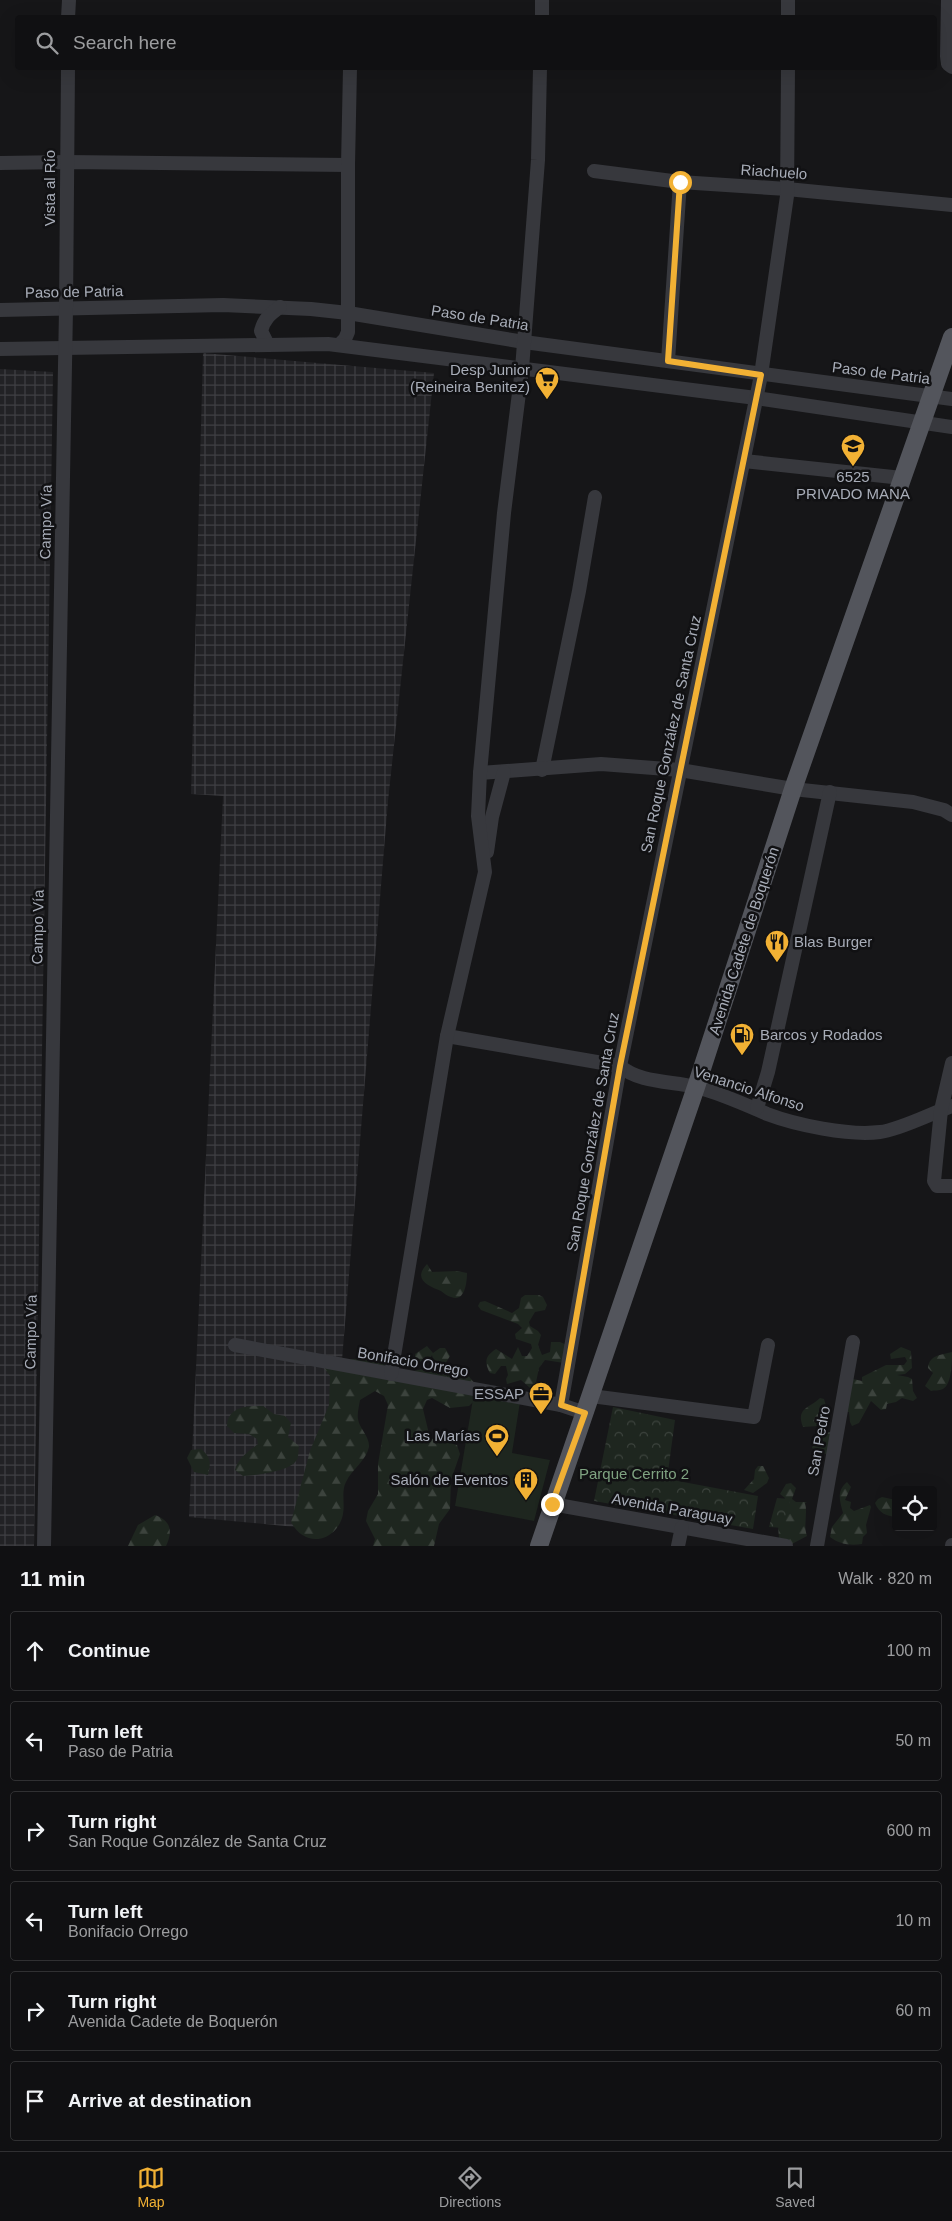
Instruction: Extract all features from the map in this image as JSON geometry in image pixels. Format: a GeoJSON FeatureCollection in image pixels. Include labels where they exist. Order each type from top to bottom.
{"type":"FeatureCollection","features":[{"type":"Feature","properties":{"kind":"main road","name":"Avenida Cadete de Boquerón"},"geometry":{"type":"LineString","coordinates":[[539,1546],[696,1087],[793,789],[952,338]]}},
{"type":"Feature","properties":{"kind":"street"},"geometry":{"type":"LineString","coordinates":[[68,0],[68,15]]}},
{"type":"Feature","properties":{"kind":"street"},"geometry":{"type":"LineString","coordinates":[[542,0],[542,15]]}},
{"type":"Feature","properties":{"kind":"street"},"geometry":{"type":"LineString","coordinates":[[788,0],[788,15]]}},
{"type":"Feature","properties":{"kind":"street"},"geometry":{"type":"LineString","coordinates":[[948,0],[947,56],[948,64],[952,67]]}},
{"type":"Feature","properties":{"kind":"street","name":"Vista al Río"},"geometry":{"type":"LineString","coordinates":[[66,309],[68,70]]}},
{"type":"Feature","properties":{"kind":"street"},"geometry":{"type":"LineString","coordinates":[[339,345],[345,339],[348,332],[350,70]]}},
{"type":"Feature","properties":{"kind":"street"},"geometry":{"type":"LineString","coordinates":[[484,868],[478,816],[480,773],[504,513],[522,369],[538,160],[540,70]]}},
{"type":"Feature","properties":{"kind":"street","name":"San Roque González de Santa Cruz"},"geometry":{"type":"LineString","coordinates":[[561,1405],[620,1066],[761,375],[787,189],[788,70]]}},
{"type":"Feature","properties":{"kind":"street"},"geometry":{"type":"LineString","coordinates":[[0,163],[348,165]]}},
{"type":"Feature","properties":{"kind":"street","name":"Riachuelo"},"geometry":{"type":"LineString","coordinates":[[594,171],[680,182],[787,189],[952,205]]}},
{"type":"Feature","properties":{"kind":"street"},"geometry":{"type":"LineString","coordinates":[[668,361],[680,182]]}},
{"type":"Feature","properties":{"kind":"street","name":"Paso de Patria"},"geometry":{"type":"LineString","coordinates":[[0,310],[223,305],[280,307],[348,313],[524,342],[952,399]]}},
{"type":"Feature","properties":{"kind":"street"},"geometry":{"type":"LineString","coordinates":[[267,343],[261,331],[263,324],[268,316],[280,307]]}},
{"type":"Feature","properties":{"kind":"street","name":"Campo Vía"},"geometry":{"type":"LineString","coordinates":[[44,1546],[66,309]]}},
{"type":"Feature","properties":{"kind":"street"},"geometry":{"type":"LineString","coordinates":[[0,350],[267,343],[339,345],[756,398],[952,426]]}},
{"type":"Feature","properties":{"kind":"street"},"geometry":{"type":"LineString","coordinates":[[744,461],[902,478]]}},
{"type":"Feature","properties":{"kind":"street"},"geometry":{"type":"LineString","coordinates":[[542,770],[580,591],[596,497]]}},
{"type":"Feature","properties":{"kind":"street"},"geometry":{"type":"LineString","coordinates":[[480,773],[542,770],[601,764],[680,770],[793,789],[913,802],[944,810],[952,815]]}},
{"type":"Feature","properties":{"kind":"street"},"geometry":{"type":"LineString","coordinates":[[390,1374],[447,1036],[484,868],[492,817],[504,772]]}},
{"type":"Feature","properties":{"kind":"street"},"geometry":{"type":"LineString","coordinates":[[757,1108],[768,1072],[830,792]]}},
{"type":"Feature","properties":{"kind":"street","name":"Venancio Alfonso"},"geometry":{"type":"LineString","coordinates":[[447,1036],[620,1066],[630,1075],[696,1087],[757,1108],[767,1114],[824,1129],[863,1133],[882,1132],[947,1108]]}},
{"type":"Feature","properties":{"kind":"street"},"geometry":{"type":"LineString","coordinates":[[952,1063],[947,1108],[934,1181],[937,1186],[952,1186]]}},
{"type":"Feature","properties":{"kind":"street","name":"San Pedro"},"geometry":{"type":"LineString","coordinates":[[817,1546],[853,1342]]}},
{"type":"Feature","properties":{"kind":"street","name":"Bonifacio Orrego"},"geometry":{"type":"LineString","coordinates":[[235,1345],[561,1405],[585,1413]]}},
{"type":"Feature","properties":{"kind":"street"},"geometry":{"type":"LineString","coordinates":[[591,1396],[754,1418],[768,1345]]}},
{"type":"Feature","properties":{"kind":"street","name":"Avenida Paraguay"},"geometry":{"type":"LineString","coordinates":[[552,1504],[786,1546]]}},
{"type":"Feature","properties":{"kind":"street"},"geometry":{"type":"LineString","coordinates":[[678,1546],[682,1526]]}},
{"type":"Feature","properties":{"kind":"shaded area"},"geometry":{"type":"Polygon","coordinates":[[[203,353],[434,373],[388,801],[328,1530],[189,1517],[223,796],[191,794],[203,353]]]}},
{"type":"Feature","properties":{"kind":"shaded area"},"geometry":{"type":"Polygon","coordinates":[[[0,369],[53,372],[34,1546],[0,1546],[0,369]]]}},
{"type":"Feature","properties":{"kind":"green space"},"geometry":{"type":"Polygon","coordinates":[[[427,1264],[432,1272],[457,1271],[467,1273],[466,1286],[462,1294],[456,1298],[450,1297],[424,1282],[421,1274],[427,1264]]]}},
{"type":"Feature","properties":{"kind":"green space"},"geometry":{"type":"Polygon","coordinates":[[[525,1295],[539,1295],[543,1297],[547,1305],[545,1310],[535,1312],[529,1322],[530,1326],[541,1335],[538,1345],[542,1355],[550,1352],[551,1342],[560,1342],[569,1346],[564,1363],[545,1360],[539,1368],[535,1387],[530,1388],[521,1380],[507,1384],[506,1366],[501,1366],[495,1374],[490,1373],[486,1362],[490,1354],[496,1349],[512,1359],[518,1347],[522,1356],[527,1356],[532,1348],[531,1344],[516,1339],[515,1334],[522,1328],[518,1324],[481,1310],[478,1306],[480,1302],[485,1301],[512,1313],[519,1308],[521,1298],[525,1295]]]}},
{"type":"Feature","properties":{"kind":"green space"},"geometry":{"type":"Polygon","coordinates":[[[427,1346],[433,1353],[440,1348],[445,1348],[450,1356],[445,1364],[440,1365],[433,1359],[432,1355],[428,1362],[424,1363],[415,1359],[415,1354],[427,1346]]]}},
{"type":"Feature","properties":{"kind":"green space"},"geometry":{"type":"Polygon","coordinates":[[[901,1347],[911,1351],[912,1368],[905,1374],[897,1375],[912,1379],[913,1391],[917,1398],[913,1401],[902,1398],[887,1404],[886,1409],[881,1410],[871,1401],[859,1423],[852,1426],[849,1412],[845,1412],[853,1379],[862,1381],[862,1377],[886,1365],[904,1365],[907,1361],[905,1357],[891,1359],[890,1354],[901,1347]]]}},
{"type":"Feature","properties":{"kind":"green space"},"geometry":{"type":"Polygon","coordinates":[[[952,1352],[951,1372],[948,1383],[943,1389],[931,1391],[925,1386],[933,1373],[928,1368],[931,1360],[936,1356],[952,1352]]]}},
{"type":"Feature","properties":{"kind":"green space"},"geometry":{"type":"Polygon","coordinates":[[[377,1358],[404,1373],[423,1369],[442,1375],[451,1370],[467,1374],[479,1389],[476,1399],[469,1406],[450,1408],[432,1398],[427,1400],[423,1409],[430,1438],[457,1445],[460,1454],[451,1480],[450,1509],[439,1524],[434,1546],[373,1546],[375,1539],[366,1521],[368,1511],[378,1494],[378,1464],[388,1405],[384,1396],[375,1391],[360,1400],[358,1419],[368,1440],[369,1447],[365,1457],[344,1487],[343,1510],[340,1523],[336,1529],[324,1538],[311,1539],[300,1533],[291,1522],[310,1451],[329,1405],[330,1376],[324,1368],[329,1360],[377,1358]]]}},
{"type":"Feature","properties":{"kind":"green space","name":"Las Marías"},"geometry":{"type":"Polygon","coordinates":[[[474,1393],[520,1402],[512,1453],[550,1460],[534,1521],[455,1506],[474,1393]]]}},
{"type":"Feature","properties":{"kind":"green space"},"geometry":{"type":"Polygon","coordinates":[[[820,1398],[824,1399],[829,1416],[818,1426],[803,1427],[801,1421],[802,1412],[820,1398]]]}},
{"type":"Feature","properties":{"kind":"green space"},"geometry":{"type":"Polygon","coordinates":[[[263,1406],[274,1414],[285,1416],[291,1423],[288,1437],[299,1446],[298,1458],[292,1465],[286,1468],[263,1474],[243,1476],[235,1470],[236,1466],[244,1455],[258,1444],[257,1439],[249,1434],[234,1433],[227,1426],[228,1419],[231,1414],[240,1408],[263,1406]]]}},
{"type":"Feature","properties":{"kind":"green space","name":"Parque Cerrito 2"},"geometry":{"type":"Polygon","coordinates":[[[613,1407],[675,1420],[667,1479],[758,1496],[753,1529],[594,1501],[613,1407]]]}},
{"type":"Feature","properties":{"kind":"green space"},"geometry":{"type":"Polygon","coordinates":[[[832,1432],[830,1453],[825,1454],[812,1448],[819,1436],[832,1432]]]}},
{"type":"Feature","properties":{"kind":"green space"},"geometry":{"type":"Polygon","coordinates":[[[201,1449],[209,1460],[208,1475],[194,1472],[187,1458],[191,1450],[201,1449]]]}},
{"type":"Feature","properties":{"kind":"green space"},"geometry":{"type":"Polygon","coordinates":[[[758,1466],[763,1466],[769,1478],[767,1483],[753,1493],[744,1490],[754,1479],[755,1470],[758,1466]]]}},
{"type":"Feature","properties":{"kind":"green space"},"geometry":{"type":"Polygon","coordinates":[[[847,1482],[851,1487],[845,1500],[851,1502],[850,1508],[854,1511],[870,1505],[871,1507],[866,1525],[867,1533],[863,1537],[862,1544],[845,1544],[830,1537],[832,1527],[843,1513],[840,1493],[847,1482]]]}},
{"type":"Feature","properties":{"kind":"green space"},"geometry":{"type":"Polygon","coordinates":[[[791,1483],[796,1488],[792,1499],[796,1502],[807,1502],[805,1503],[805,1528],[807,1536],[790,1545],[779,1538],[778,1526],[785,1498],[780,1494],[786,1484],[791,1483]]]}},
{"type":"Feature","properties":{"kind":"green space"},"geometry":{"type":"Polygon","coordinates":[[[882,1497],[892,1499],[892,1516],[881,1512],[875,1503],[882,1497]]]}},
{"type":"Feature","properties":{"kind":"green space"},"geometry":{"type":"Polygon","coordinates":[[[777,1498],[790,1499],[784,1528],[769,1527],[777,1498]]]}},
{"type":"Feature","properties":{"kind":"green space"},"geometry":{"type":"Polygon","coordinates":[[[155,1515],[164,1520],[169,1527],[170,1531],[166,1546],[128,1546],[138,1525],[155,1515]]]}},
{"type":"Feature","properties":{"kind":"place","name":"Desp Junior (Reineira Benitez)"},"geometry":{"type":"Point","coordinates":[547,400]}},
{"type":"Feature","properties":{"kind":"place","name":"6525 PRIVADO MANA"},"geometry":{"type":"Point","coordinates":[853,467]}},
{"type":"Feature","properties":{"kind":"place","name":"Blas Burger"},"geometry":{"type":"Point","coordinates":[777,963]}},
{"type":"Feature","properties":{"kind":"place","name":"Barcos y Rodados"},"geometry":{"type":"Point","coordinates":[742,1056]}},
{"type":"Feature","properties":{"kind":"place","name":"ESSAP"},"geometry":{"type":"Point","coordinates":[541,1415]}},
{"type":"Feature","properties":{"kind":"place","name":"Las Marías"},"geometry":{"type":"Point","coordinates":[497,1457]}},
{"type":"Feature","properties":{"kind":"place","name":"Salón de Eventos"},"geometry":{"type":"Point","coordinates":[526,1501]}},
{"type":"Feature","properties":{"kind":"route"},"geometry":{"type":"LineString","coordinates":[[552,1504],[585,1413],[561,1405],[620,1066],[761,375],[668,361],[680,182]]}}]}
